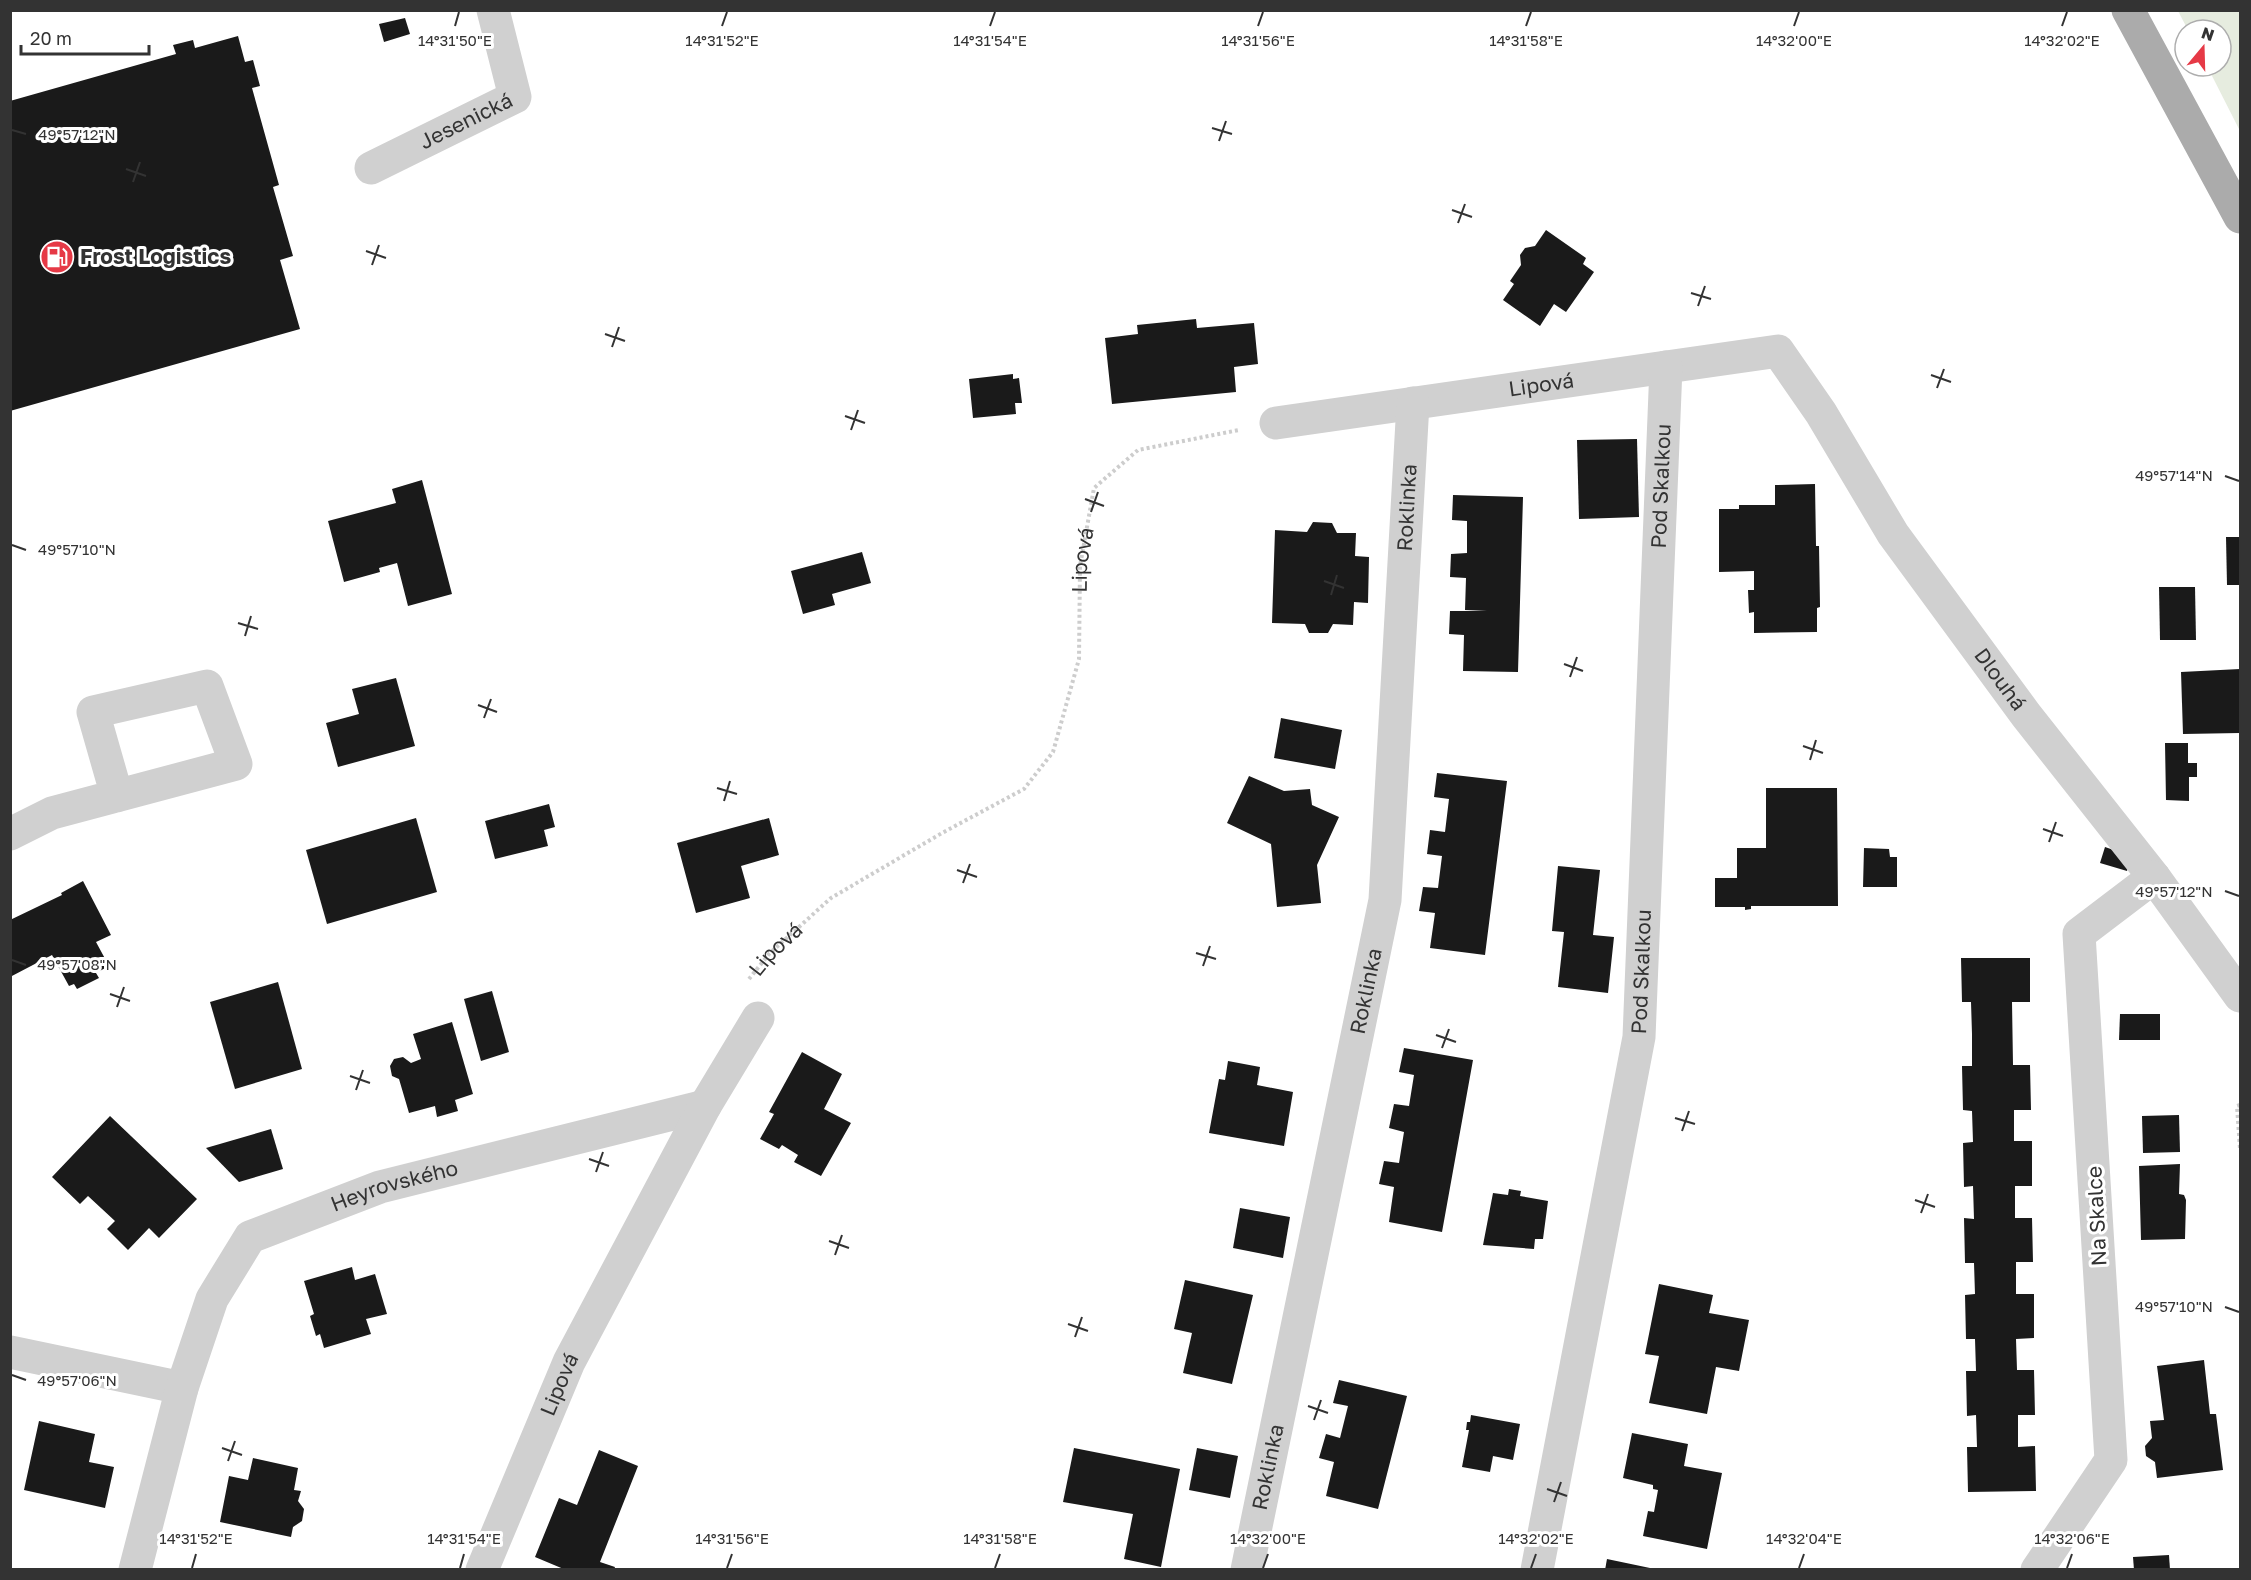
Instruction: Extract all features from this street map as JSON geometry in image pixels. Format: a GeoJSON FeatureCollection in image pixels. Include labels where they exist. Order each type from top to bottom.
{"type":"FeatureCollection","features":[{"type":"Feature","properties":{"kind":"main road"},"geometry":{"type":"LineString","coordinates":[[2127,10],[2241,217]]}},
{"type":"Feature","properties":{"kind":"street","name":"Jesenická"},"geometry":{"type":"LineString","coordinates":[[371,168],[515,98],[493,10]]}},
{"type":"Feature","properties":{"kind":"street","name":"Lipová"},"geometry":{"type":"LineString","coordinates":[[1276,423],[1778,351]]}},
{"type":"Feature","properties":{"kind":"street","name":"Dlouhá"},"geometry":{"type":"LineString","coordinates":[[1778,351],[1821,413],[1893,534],[2026,715],[2154,877],[2241,996]]}},
{"type":"Feature","properties":{"kind":"street","name":"Pod Skalkou"},"geometry":{"type":"LineString","coordinates":[[1538,1569],[1639,1037],[1666,367]]}},
{"type":"Feature","properties":{"kind":"street","name":"Roklinka"},"geometry":{"type":"LineString","coordinates":[[1247,1569],[1385,900],[1413,403]]}},
{"type":"Feature","properties":{"kind":"street"},"geometry":{"type":"LineString","coordinates":[[10,834],[52,813],[117,795]]}},
{"type":"Feature","properties":{"kind":"street","name":"Na Skalce"},"geometry":{"type":"LineString","coordinates":[[2037,1569],[2111,1460],[2079,934],[2154,877]]}},
{"type":"Feature","properties":{"kind":"street","name":"Lipová"},"geometry":{"type":"LineString","coordinates":[[482,1569],[569,1362],[705,1106],[758,1018]]}},
{"type":"Feature","properties":{"kind":"street","name":"Heyrovského"},"geometry":{"type":"LineString","coordinates":[[135,1569],[182,1388],[212,1299],[250,1238],[380,1186],[705,1106]]}},
{"type":"Feature","properties":{"kind":"street"},"geometry":{"type":"LineString","coordinates":[[10,1352],[182,1388]]}},
{"type":"Feature","properties":{"kind":"path","name":"Lipová"},"geometry":{"type":"LineString","coordinates":[[745,985],[769,954],[831,898],[942,833],[1024,789],[1053,752],[1079,659],[1080,566],[1094,488],[1138,450],[1276,423]]}},
{"type":"Feature","properties":{"kind":"path"},"geometry":{"type":"LineString","coordinates":[[2241,1105],[2237,1106],[2241,1149]]}},
{"type":"Feature","properties":{"kind":"shaded area"},"geometry":{"type":"Polygon","coordinates":[[[2178,11],[2240,11],[2240,131],[2213,78],[2233,78],[2233,18],[2182,18],[2178,11]]]}},
{"type":"Feature","properties":{"kind":"building"},"geometry":{"type":"Polygon","coordinates":[[[405,18],[410,34],[384,42],[379,24],[405,18]]]}},
{"type":"Feature","properties":{"kind":"building"},"geometry":{"type":"Polygon","coordinates":[[[238,36],[245,62],[253,60],[260,86],[252,88],[279,185],[273,187],[293,256],[280,260],[300,329],[10,411],[10,101],[176,54],[173,45],[193,40],[195,48],[238,36]]]}},
{"type":"Feature","properties":{"kind":"building"},"geometry":{"type":"Polygon","coordinates":[[[1546,230],[1586,258],[1583,264],[1594,272],[1566,312],[1554,304],[1540,326],[1503,300],[1514,284],[1510,281],[1521,265],[1520,255],[1525,248],[1535,246],[1546,230]]]}},
{"type":"Feature","properties":{"kind":"building"},"geometry":{"type":"Polygon","coordinates":[[[1196,319],[1197,328],[1254,323],[1258,364],[1234,367],[1236,392],[1112,404],[1105,338],[1138,334],[1137,325],[1196,319]]]}},
{"type":"Feature","properties":{"kind":"building"},"geometry":{"type":"Polygon","coordinates":[[[1013,374],[1013,379],[1019,378],[1022,403],[1015,403],[1016,414],[973,418],[969,379],[1013,374]]]}},
{"type":"Feature","properties":{"kind":"building"},"geometry":{"type":"Polygon","coordinates":[[[1637,439],[1639,517],[1579,519],[1577,440],[1637,439]]]}},
{"type":"Feature","properties":{"kind":"building"},"geometry":{"type":"Polygon","coordinates":[[[422,480],[452,594],[408,606],[397,563],[379,568],[380,572],[344,582],[328,521],[396,503],[392,489],[422,480]]]}},
{"type":"Feature","properties":{"kind":"building"},"geometry":{"type":"Polygon","coordinates":[[[1815,484],[1820,607],[1817,608],[1817,632],[1754,633],[1754,612],[1749,613],[1748,590],[1754,590],[1754,571],[1719,572],[1719,509],[1739,509],[1739,505],[1775,505],[1775,485],[1815,484]]]}},
{"type":"Feature","properties":{"kind":"building"},"geometry":{"type":"Polygon","coordinates":[[[1453,495],[1523,497],[1518,672],[1463,671],[1464,635],[1449,634],[1450,611],[1487,611],[1465,610],[1466,578],[1450,577],[1451,554],[1467,553],[1467,521],[1452,520],[1453,495]]]}},
{"type":"Feature","properties":{"kind":"building"},"geometry":{"type":"Polygon","coordinates":[[[1313,522],[1332,523],[1337,533],[1356,533],[1355,556],[1369,557],[1368,603],[1354,602],[1353,625],[1333,624],[1328,633],[1309,633],[1305,624],[1272,623],[1275,530],[1307,532],[1313,522]]]}},
{"type":"Feature","properties":{"kind":"building"},"geometry":{"type":"Polygon","coordinates":[[[2226,537],[2240,537],[2240,585],[2227,585],[2226,537]]]}},
{"type":"Feature","properties":{"kind":"building"},"geometry":{"type":"Polygon","coordinates":[[[862,552],[871,583],[832,594],[835,605],[803,614],[791,571],[862,552]]]}},
{"type":"Feature","properties":{"kind":"building"},"geometry":{"type":"Polygon","coordinates":[[[2159,587],[2195,587],[2196,640],[2160,640],[2159,587]]]}},
{"type":"Feature","properties":{"kind":"building"},"geometry":{"type":"Polygon","coordinates":[[[2240,669],[2240,733],[2183,734],[2181,672],[2240,669]]]}},
{"type":"Feature","properties":{"kind":"building"},"geometry":{"type":"Polygon","coordinates":[[[396,678],[415,746],[338,767],[326,723],[359,714],[352,689],[396,678]]]}},
{"type":"Feature","properties":{"kind":"building"},"geometry":{"type":"Polygon","coordinates":[[[1281,718],[1342,730],[1335,769],[1274,758],[1281,718]]]}},
{"type":"Feature","properties":{"kind":"building"},"geometry":{"type":"Polygon","coordinates":[[[2165,743],[2188,743],[2188,763],[2197,763],[2197,777],[2189,777],[2189,801],[2166,800],[2165,743]]]}},
{"type":"Feature","properties":{"kind":"building"},"geometry":{"type":"Polygon","coordinates":[[[1437,773],[1507,781],[1485,955],[1430,948],[1435,913],[1419,911],[1423,887],[1438,888],[1442,856],[1427,854],[1430,830],[1445,832],[1449,799],[1434,797],[1437,773]]]}},
{"type":"Feature","properties":{"kind":"building"},"geometry":{"type":"Polygon","coordinates":[[[1249,776],[1284,791],[1310,789],[1312,805],[1339,817],[1317,865],[1321,903],[1277,907],[1271,844],[1227,823],[1249,776]]]}},
{"type":"Feature","properties":{"kind":"building"},"geometry":{"type":"Polygon","coordinates":[[[1766,788],[1837,788],[1838,906],[1751,906],[1751,909],[1745,910],[1745,907],[1715,907],[1715,878],[1737,878],[1737,848],[1766,848],[1766,788]]]}},
{"type":"Feature","properties":{"kind":"building"},"geometry":{"type":"Polygon","coordinates":[[[549,804],[555,827],[544,830],[548,846],[495,859],[485,821],[549,804]]]}},
{"type":"Feature","properties":{"kind":"building"},"geometry":{"type":"Polygon","coordinates":[[[416,818],[437,892],[327,924],[306,850],[416,818]]]}},
{"type":"Feature","properties":{"kind":"building"},"geometry":{"type":"Polygon","coordinates":[[[769,818],[779,855],[741,866],[750,898],[696,913],[677,843],[769,818]]]}},
{"type":"Feature","properties":{"kind":"building"},"geometry":{"type":"Polygon","coordinates":[[[2105,847],[2131,856],[2127,871],[2100,863],[2105,847]]]}},
{"type":"Feature","properties":{"kind":"building"},"geometry":{"type":"Polygon","coordinates":[[[1864,848],[1889,849],[1890,857],[1897,857],[1897,887],[1863,887],[1864,848]]]}},
{"type":"Feature","properties":{"kind":"building"},"geometry":{"type":"Polygon","coordinates":[[[1558,866],[1600,870],[1593,935],[1614,937],[1608,993],[1558,987],[1564,932],[1552,931],[1558,866]]]}},
{"type":"Feature","properties":{"kind":"building"},"geometry":{"type":"Polygon","coordinates":[[[83,881],[111,935],[96,942],[109,966],[96,973],[99,978],[77,989],[74,984],[69,986],[52,955],[10,977],[10,920],[62,895],[61,893],[83,881]]]}},
{"type":"Feature","properties":{"kind":"building"},"geometry":{"type":"Polygon","coordinates":[[[1961,958],[2030,958],[2030,1002],[2012,1002],[2013,1065],[2030,1065],[2031,1110],[2014,1110],[2014,1141],[2032,1141],[2032,1186],[2015,1186],[2015,1218],[2032,1218],[2033,1262],[2016,1262],[2016,1294],[2034,1294],[2034,1338],[2016,1339],[2017,1370],[2034,1370],[2035,1415],[2018,1415],[2018,1447],[2035,1446],[2036,1491],[1968,1492],[1967,1447],[1977,1447],[1976,1415],[1967,1416],[1966,1371],[1976,1371],[1975,1339],[1966,1339],[1965,1295],[1975,1294],[1974,1263],[1965,1263],[1964,1218],[1974,1219],[1973,1186],[1964,1187],[1963,1143],[1973,1142],[1972,1111],[1963,1110],[1962,1066],[1972,1066],[1972,1034],[1971,1002],[1962,1002],[1961,958]]]}},
{"type":"Feature","properties":{"kind":"building"},"geometry":{"type":"Polygon","coordinates":[[[278,982],[302,1069],[235,1089],[210,1002],[278,982]]]}},
{"type":"Feature","properties":{"kind":"building"},"geometry":{"type":"Polygon","coordinates":[[[492,991],[509,1052],[481,1061],[464,999],[492,991]]]}},
{"type":"Feature","properties":{"kind":"building"},"geometry":{"type":"Polygon","coordinates":[[[2120,1014],[2160,1014],[2160,1040],[2119,1040],[2120,1014]]]}},
{"type":"Feature","properties":{"kind":"building"},"geometry":{"type":"Polygon","coordinates":[[[452,1022],[473,1094],[455,1100],[458,1111],[437,1117],[435,1106],[409,1113],[399,1079],[392,1076],[390,1066],[394,1059],[403,1057],[411,1063],[421,1059],[413,1034],[452,1022]]]}},
{"type":"Feature","properties":{"kind":"building"},"geometry":{"type":"Polygon","coordinates":[[[1404,1048],[1473,1060],[1442,1232],[1389,1222],[1394,1187],[1379,1184],[1384,1161],[1399,1163],[1404,1132],[1389,1128],[1394,1104],[1409,1106],[1414,1075],[1399,1072],[1404,1048]]]}},
{"type":"Feature","properties":{"kind":"building"},"geometry":{"type":"Polygon","coordinates":[[[802,1052],[842,1074],[824,1109],[851,1123],[821,1176],[794,1162],[798,1155],[782,1145],[779,1149],[760,1139],[774,1114],[769,1112],[802,1052]]]}},
{"type":"Feature","properties":{"kind":"building"},"geometry":{"type":"Polygon","coordinates":[[[1228,1061],[1260,1067],[1257,1085],[1293,1092],[1284,1146],[1209,1133],[1219,1079],[1225,1080],[1228,1061]]]}},
{"type":"Feature","properties":{"kind":"building"},"geometry":{"type":"Polygon","coordinates":[[[2179,1115],[2180,1152],[2143,1153],[2142,1116],[2179,1115]]]}},
{"type":"Feature","properties":{"kind":"building"},"geometry":{"type":"Polygon","coordinates":[[[110,1116],[197,1199],[159,1238],[149,1228],[128,1250],[107,1229],[115,1221],[88,1196],[80,1204],[52,1177],[110,1116]]]}},
{"type":"Feature","properties":{"kind":"building"},"geometry":{"type":"Polygon","coordinates":[[[271,1129],[283,1169],[239,1182],[206,1148],[271,1129]]]}},
{"type":"Feature","properties":{"kind":"building"},"geometry":{"type":"Polygon","coordinates":[[[2180,1164],[2179,1194],[2184,1195],[2186,1200],[2185,1239],[2141,1240],[2139,1166],[2180,1164]]]}},
{"type":"Feature","properties":{"kind":"building"},"geometry":{"type":"Polygon","coordinates":[[[1509,1189],[1521,1191],[1520,1196],[1548,1201],[1543,1239],[1535,1239],[1534,1249],[1483,1245],[1493,1193],[1508,1195],[1509,1189]]]}},
{"type":"Feature","properties":{"kind":"building"},"geometry":{"type":"Polygon","coordinates":[[[1240,1208],[1290,1217],[1283,1258],[1233,1248],[1240,1208]]]}},
{"type":"Feature","properties":{"kind":"building"},"geometry":{"type":"Polygon","coordinates":[[[352,1267],[355,1280],[375,1274],[387,1314],[366,1319],[371,1334],[324,1348],[320,1334],[316,1336],[310,1316],[314,1314],[304,1281],[352,1267]]]}},
{"type":"Feature","properties":{"kind":"building"},"geometry":{"type":"Polygon","coordinates":[[[1185,1280],[1253,1295],[1232,1384],[1183,1373],[1192,1333],[1174,1329],[1185,1280]]]}},
{"type":"Feature","properties":{"kind":"building"},"geometry":{"type":"Polygon","coordinates":[[[1659,1284],[1713,1295],[1709,1313],[1749,1320],[1739,1371],[1716,1367],[1707,1414],[1649,1403],[1659,1356],[1645,1354],[1659,1284]]]}},
{"type":"Feature","properties":{"kind":"building"},"geometry":{"type":"Polygon","coordinates":[[[2204,1360],[2210,1414],[2216,1414],[2223,1470],[2157,1478],[2155,1462],[2146,1456],[2145,1446],[2152,1438],[2150,1421],[2164,1420],[2157,1366],[2204,1360]]]}},
{"type":"Feature","properties":{"kind":"building"},"geometry":{"type":"Polygon","coordinates":[[[1339,1380],[1407,1396],[1378,1509],[1326,1496],[1334,1462],[1319,1458],[1326,1434],[1340,1438],[1348,1406],[1333,1403],[1339,1380]]]}},
{"type":"Feature","properties":{"kind":"building"},"geometry":{"type":"Polygon","coordinates":[[[1471,1415],[1520,1424],[1513,1460],[1493,1456],[1490,1472],[1462,1467],[1469,1430],[1466,1430],[1467,1422],[1470,1422],[1471,1415]]]}},
{"type":"Feature","properties":{"kind":"building"},"geometry":{"type":"Polygon","coordinates":[[[39,1421],[95,1434],[89,1462],[114,1467],[105,1508],[24,1490],[39,1421]]]}},
{"type":"Feature","properties":{"kind":"building"},"geometry":{"type":"Polygon","coordinates":[[[1632,1433],[1688,1444],[1684,1466],[1722,1473],[1707,1549],[1643,1536],[1648,1511],[1654,1512],[1658,1490],[1653,1489],[1653,1485],[1623,1478],[1632,1433]]]}},
{"type":"Feature","properties":{"kind":"building"},"geometry":{"type":"Polygon","coordinates":[[[1074,1448],[1180,1469],[1161,1567],[1124,1559],[1133,1514],[1063,1502],[1074,1448]]]}},
{"type":"Feature","properties":{"kind":"building"},"geometry":{"type":"Polygon","coordinates":[[[1197,1448],[1238,1456],[1230,1498],[1189,1490],[1197,1448]]]}},
{"type":"Feature","properties":{"kind":"building"},"geometry":{"type":"Polygon","coordinates":[[[599,1450],[638,1466],[600,1562],[615,1567],[614,1570],[566,1570],[535,1557],[559,1498],[577,1505],[599,1450]]]}},
{"type":"Feature","properties":{"kind":"building"},"geometry":{"type":"Polygon","coordinates":[[[253,1458],[298,1468],[294,1490],[301,1491],[298,1501],[304,1509],[302,1521],[293,1527],[291,1537],[220,1522],[229,1476],[248,1480],[253,1458]]]}},
{"type":"Feature","properties":{"kind":"building"},"geometry":{"type":"Polygon","coordinates":[[[2169,1555],[2170,1570],[2134,1570],[2133,1557],[2169,1555]]]}},
{"type":"Feature","properties":{"kind":"building"},"geometry":{"type":"Polygon","coordinates":[[[1607,1559],[1650,1568],[1650,1570],[1605,1570],[1607,1559]]]}},
{"type":"Feature","properties":{"kind":"place","name":"Frost Logistics"},"geometry":{"type":"Point","coordinates":[57,257]}}]}
